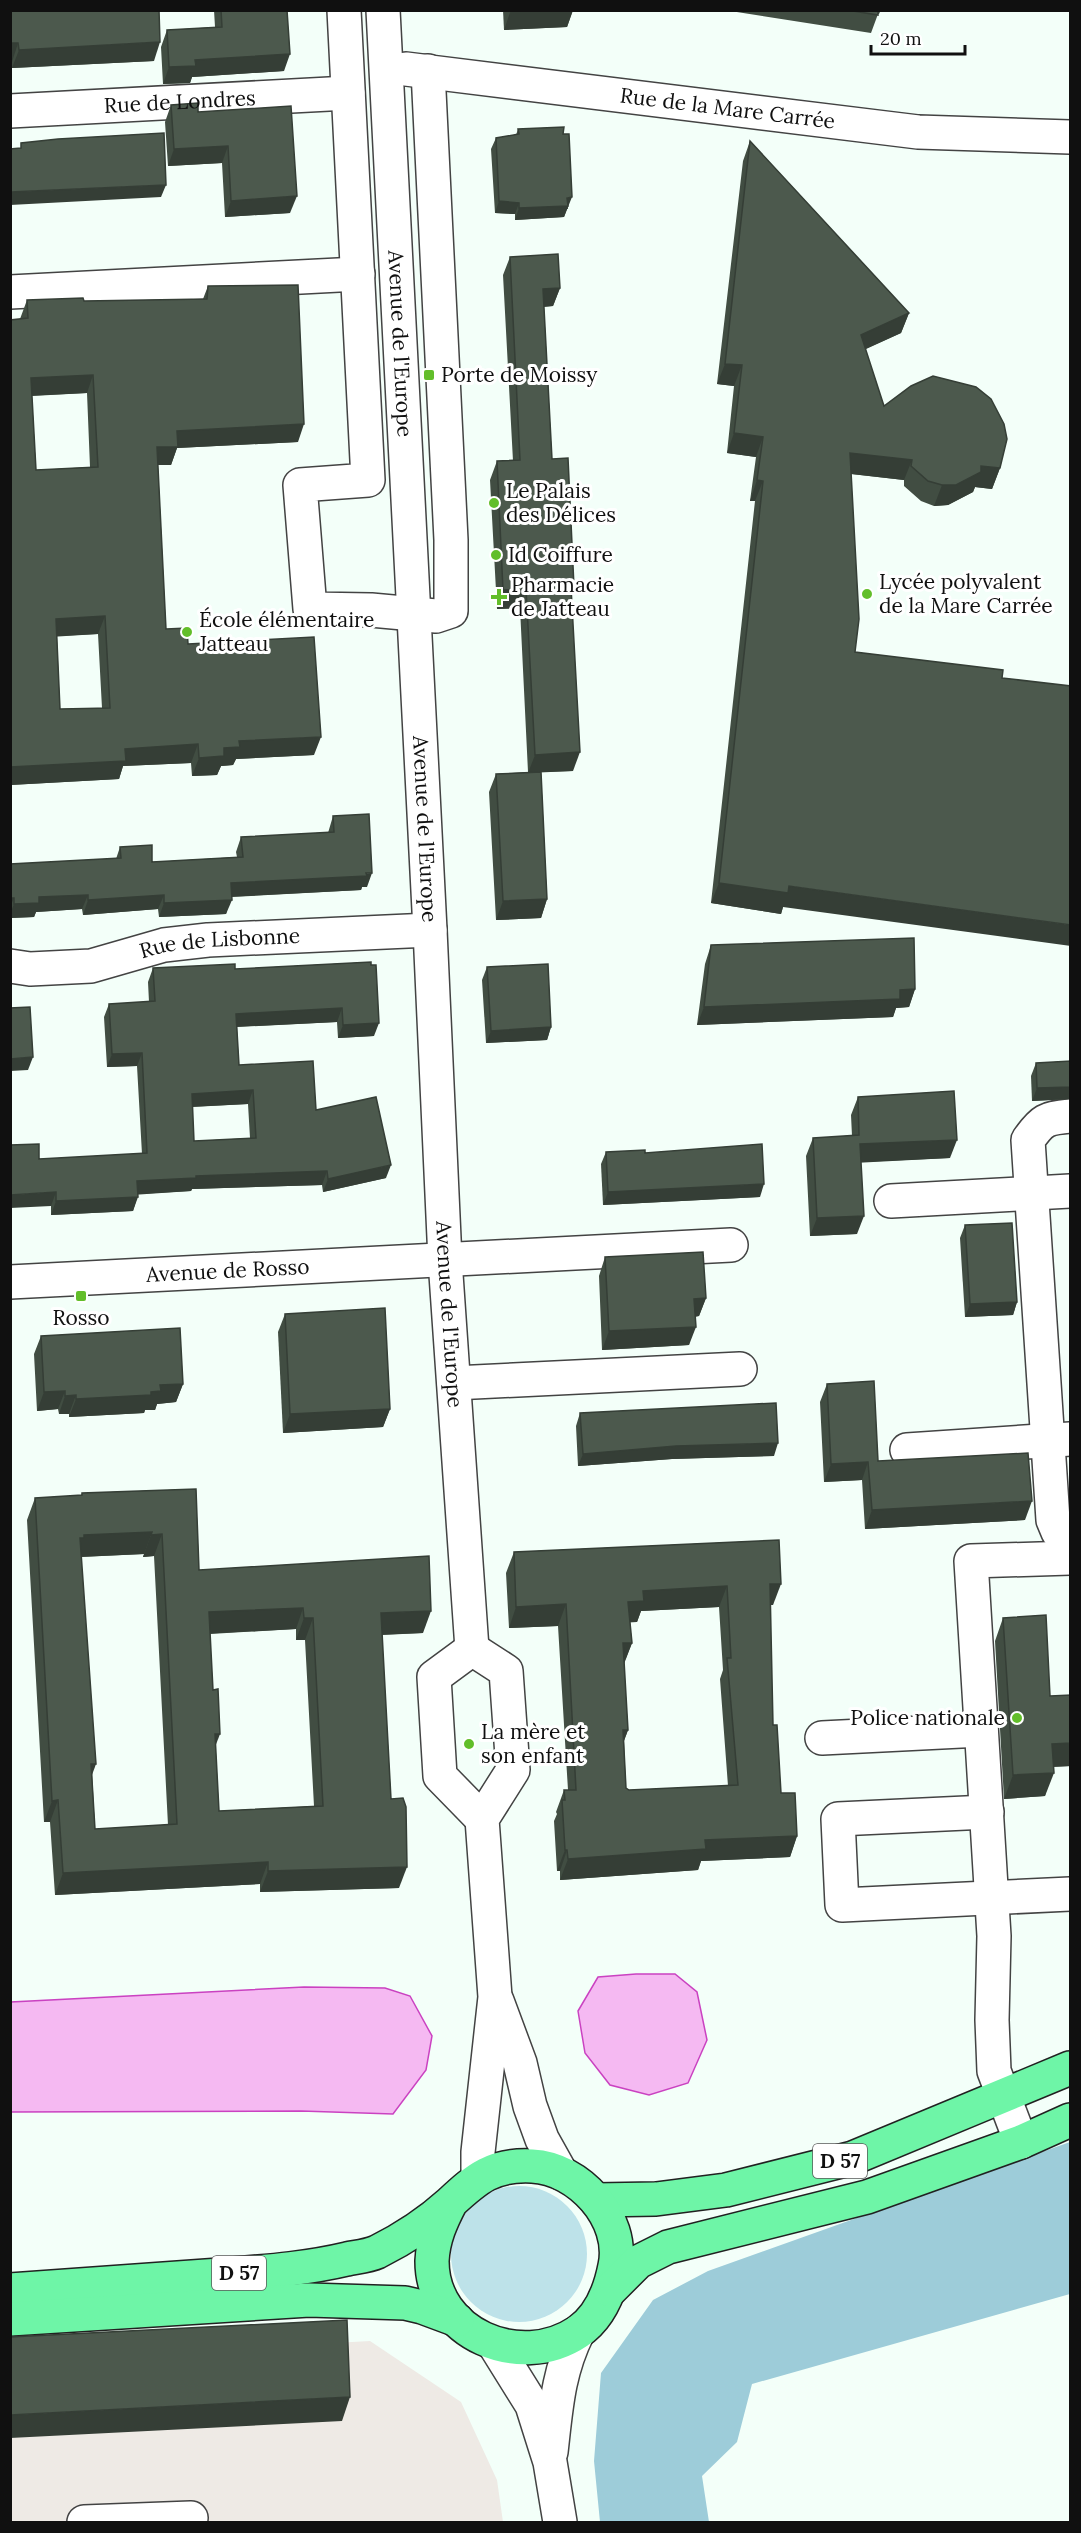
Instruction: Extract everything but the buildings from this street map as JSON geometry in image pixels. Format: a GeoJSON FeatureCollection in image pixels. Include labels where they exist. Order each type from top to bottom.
{"type":"FeatureCollection","features":[{"type":"Feature","properties":{"kind":"main road","name":"D 57"},"geometry":{"type":"LineString","coordinates":[[596,2200],[656,2199],[726,2190],[853,2158],[935,2122],[1003,2098],[1071,2068]]}},
{"type":"Feature","properties":{"kind":"main road","name":"D 57"},"geometry":{"type":"LineString","coordinates":[[610,2290],[638,2262],[669,2247],[867,2198],[1021,2142],[1071,2120]]}},
{"type":"Feature","properties":{"kind":"main road"},"geometry":{"type":"LineString","coordinates":[[534,2166],[561,2173],[581,2184],[596,2200],[612,2228],[616,2259],[610,2290],[597,2313],[578,2332],[552,2345],[523,2350],[494,2344],[474,2335],[457,2320],[440,2294],[432,2263],[436,2230],[451,2202],[478,2177],[505,2167],[534,2166]]}},
{"type":"Feature","properties":{"kind":"main road","name":"D 57"},"geometry":{"type":"LineString","coordinates":[[10,2290],[306,2268],[374,2253],[410,2233],[451,2202]]}},
{"type":"Feature","properties":{"kind":"main road","name":"D 57"},"geometry":{"type":"LineString","coordinates":[[10,2319],[309,2300],[405,2303],[457,2320]]}},
{"type":"Feature","properties":{"kind":"street"},"geometry":{"type":"LineString","coordinates":[[344,10],[368,480],[300,484],[310,609],[371,610],[436,616],[451,611],[451,540],[428,71]]}},
{"type":"Feature","properties":{"kind":"street","name":"Avenue de l'Europe"},"geometry":{"type":"LineString","coordinates":[[383,10],[445,1260],[472,1649]]}},
{"type":"Feature","properties":{"kind":"street","name":"Rue de la Mare Carrée"},"geometry":{"type":"LineString","coordinates":[[386,67],[918,132],[1071,137]]}},
{"type":"Feature","properties":{"kind":"street","name":"Rue de Londres"},"geometry":{"type":"LineString","coordinates":[[10,111],[348,93]]}},
{"type":"Feature","properties":{"kind":"street"},"geometry":{"type":"LineString","coordinates":[[10,292],[358,274]]}},
{"type":"Feature","properties":{"kind":"street"},"geometry":{"type":"LineString","coordinates":[[406,471],[446,468]]}},
{"type":"Feature","properties":{"kind":"street","name":"Rue de Lisbonne"},"geometry":{"type":"LineString","coordinates":[[10,966],[30,969],[91,966],[164,945],[208,940],[430,930]]}},
{"type":"Feature","properties":{"kind":"street"},"geometry":{"type":"LineString","coordinates":[[1071,1116],[1049,1118],[1038,1126],[1028,1140],[1059,1439],[1053,1520],[1058,1532],[1071,1534]]}},
{"type":"Feature","properties":{"kind":"street"},"geometry":{"type":"LineString","coordinates":[[891,1201],[1071,1191]]}},
{"type":"Feature","properties":{"kind":"street","name":"Avenue de Rosso"},"geometry":{"type":"LineString","coordinates":[[10,1282],[731,1245]]}},
{"type":"Feature","properties":{"kind":"street"},"geometry":{"type":"LineString","coordinates":[[454,1383],[740,1369]]}},
{"type":"Feature","properties":{"kind":"street"},"geometry":{"type":"LineString","coordinates":[[907,1450],[1059,1439]]}},
{"type":"Feature","properties":{"kind":"street"},"geometry":{"type":"LineString","coordinates":[[1021,2142],[994,2071],[992,1898],[971,1561],[1071,1558]]}},
{"type":"Feature","properties":{"kind":"street"},"geometry":{"type":"LineString","coordinates":[[478,2177],[478,2152],[495,1997],[482,1819],[513,1770],[506,1671],[472,1649],[434,1677],[440,1776],[482,1819]]}},
{"type":"Feature","properties":{"kind":"street"},"geometry":{"type":"LineString","coordinates":[[822,1738],[981,1730]]}},
{"type":"Feature","properties":{"kind":"street"},"geometry":{"type":"LineString","coordinates":[[987,1812],[838,1819],[842,1905],[1071,1894]]}},
{"type":"Feature","properties":{"kind":"street"},"geometry":{"type":"LineString","coordinates":[[495,1997],[520,2063],[538,2128],[561,2173]]}},
{"type":"Feature","properties":{"kind":"street"},"geometry":{"type":"LineString","coordinates":[[550,2462],[558,2385],[565,2358],[578,2332]]}},
{"type":"Feature","properties":{"kind":"street"},"geometry":{"type":"LineString","coordinates":[[494,2344],[532,2405],[550,2462],[560,2523]]}},
{"type":"Feature","properties":{"kind":"street"},"geometry":{"type":"LineString","coordinates":[[84,2523],[190,2518]]}},
{"type":"Feature","properties":{"kind":"shaded area"},"geometry":{"type":"Polygon","coordinates":[[[675,1974],[697,1992],[707,2040],[688,2083],[649,2095],[610,2085],[585,2053],[578,2011],[598,1977],[675,1974]]]}},
{"type":"Feature","properties":{"kind":"shaded area"},"geometry":{"type":"Polygon","coordinates":[[[304,1987],[385,1988],[410,1996],[432,2036],[426,2070],[393,2114],[301,2111],[11,2112],[11,2002],[304,1987]]]}},
{"type":"Feature","properties":{"kind":"shaded area"},"geometry":{"type":"Polygon","coordinates":[[[1070,2142],[1070,2294],[752,2384],[737,2442],[702,2476],[709,2522],[600,2522],[594,2461],[601,2373],[653,2300],[708,2271],[1070,2142]]]}},
{"type":"Feature","properties":{"kind":"shaded area"},"geometry":{"type":"Polygon","coordinates":[[[519,2186],[545,2192],[567,2206],[581,2228],[587,2254],[581,2280],[567,2302],[545,2316],[519,2322],[493,2316],[471,2302],[457,2280],[451,2254],[457,2228],[471,2206],[493,2192],[519,2186]]]}},
{"type":"Feature","properties":{"kind":"shaded area"},"geometry":{"type":"Polygon","coordinates":[[[370,2341],[461,2402],[497,2480],[503,2522],[11,2522],[11,2361],[370,2341]]]}},
{"type":"Feature","properties":{"kind":"place","name":"Porte de Moissy"},"geometry":{"type":"Point","coordinates":[429,375]}},
{"type":"Feature","properties":{"kind":"place","name":"Le Palais des Délices"},"geometry":{"type":"Point","coordinates":[494,503]}},
{"type":"Feature","properties":{"kind":"place","name":"Id Coiffure"},"geometry":{"type":"Point","coordinates":[496,555]}},
{"type":"Feature","properties":{"kind":"place","name":"Lycée polyvalent de la Mare Carrée"},"geometry":{"type":"Point","coordinates":[867,594]}},
{"type":"Feature","properties":{"kind":"place","name":"Pharmacie de Jatteau"},"geometry":{"type":"Point","coordinates":[499,597]}},
{"type":"Feature","properties":{"kind":"place","name":"École élémentaire Jatteau"},"geometry":{"type":"Point","coordinates":[187,632]}},
{"type":"Feature","properties":{"kind":"place","name":"Rosso"},"geometry":{"type":"Point","coordinates":[81,1296]}},
{"type":"Feature","properties":{"kind":"place","name":"Police nationale"},"geometry":{"type":"Point","coordinates":[1017,1718]}},
{"type":"Feature","properties":{"kind":"place","name":"La mère et son enfant"},"geometry":{"type":"Point","coordinates":[469,1744]}}]}
